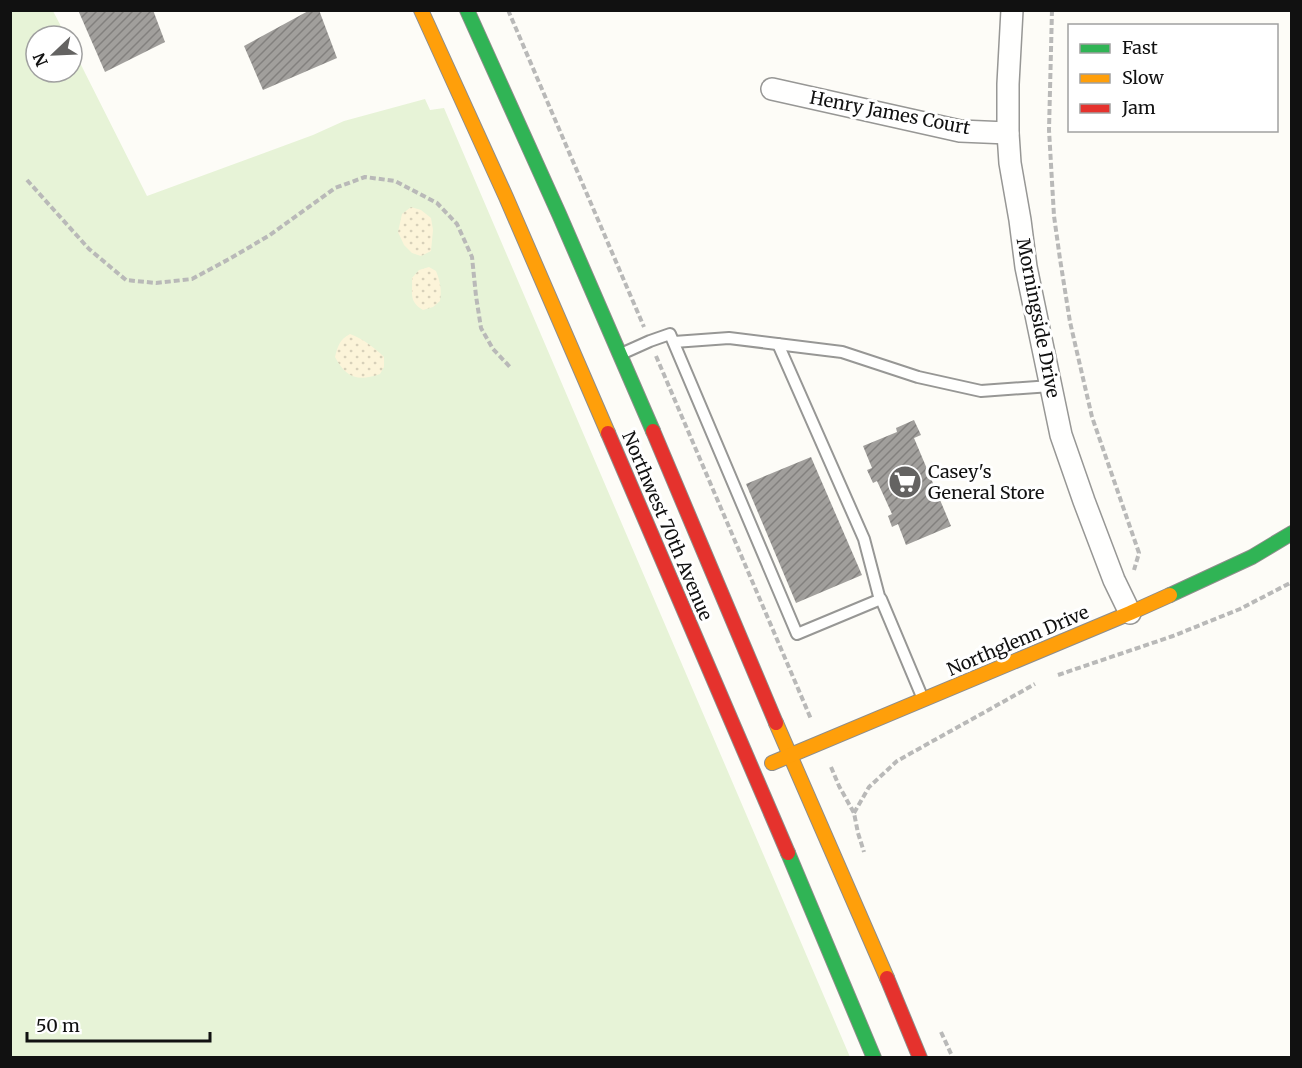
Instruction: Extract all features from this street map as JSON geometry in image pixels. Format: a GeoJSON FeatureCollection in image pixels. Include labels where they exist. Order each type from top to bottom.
{"type":"FeatureCollection","features":[{"type":"Feature","properties":{"kind":"main road","name":"Northwest 70th Avenue"},"geometry":{"type":"LineString","coordinates":[[421,10],[506,197],[874,1058]]}},
{"type":"Feature","properties":{"kind":"main road","name":"Northwest 70th Avenue"},"geometry":{"type":"LineString","coordinates":[[468,10],[620,354],[920,1058]]}},
{"type":"Feature","properties":{"kind":"main road","name":"Northglenn Drive"},"geometry":{"type":"LineString","coordinates":[[753,771],[1130,613],[1252,557],[1292,533]]}},
{"type":"Feature","properties":{"kind":"street","name":"Morningside Drive"},"geometry":{"type":"LineString","coordinates":[[1011,10],[1008,133],[1010,163],[1026,267],[1061,435],[1114,580],[1130,613]]}},
{"type":"Feature","properties":{"kind":"street","name":"Henry James Court"},"geometry":{"type":"LineString","coordinates":[[772,89],[960,131],[1008,133]]}},
{"type":"Feature","properties":{"kind":"lane"},"geometry":{"type":"LineString","coordinates":[[620,354],[670,334],[797,634],[880,600]]}},
{"type":"Feature","properties":{"kind":"lane"},"geometry":{"type":"LineString","coordinates":[[674,342],[729,338],[842,352],[918,377],[981,391],[1051,386]]}},
{"type":"Feature","properties":{"kind":"lane"},"geometry":{"type":"LineString","coordinates":[[778,344],[864,539],[880,600],[924,699]]}},
{"type":"Feature","properties":{"kind":"path"},"geometry":{"type":"LineString","coordinates":[[508,10],[839,786],[854,813],[869,787],[897,760],[1043,680]]}},
{"type":"Feature","properties":{"kind":"path"},"geometry":{"type":"LineString","coordinates":[[1052,10],[1049,130],[1058,248],[1070,322],[1092,417],[1139,553],[1133,573]]}},
{"type":"Feature","properties":{"kind":"path"},"geometry":{"type":"LineString","coordinates":[[27,180],[89,249],[126,280],[156,283],[192,279],[270,235],[335,188],[365,177],[395,181],[437,203],[457,224],[472,257],[481,328],[493,349],[510,367]]}},
{"type":"Feature","properties":{"kind":"path"},"geometry":{"type":"LineString","coordinates":[[1052,677],[1173,636],[1240,609],[1292,582]]}},
{"type":"Feature","properties":{"kind":"green space"},"geometry":{"type":"Polygon","coordinates":[[[10,11],[53,11],[60,24],[24,24],[24,84],[84,84],[84,71],[147,196],[313,135],[344,121],[425,99],[430,110],[444,108],[850,1057],[11,1057],[10,11]]]}},
{"type":"Feature","properties":{"kind":"sand"},"geometry":{"type":"Polygon","coordinates":[[[411,207],[421,210],[431,218],[433,230],[431,251],[421,256],[412,253],[404,245],[398,232],[402,214],[411,207]]]}},
{"type":"Feature","properties":{"kind":"sand"},"geometry":{"type":"Polygon","coordinates":[[[429,267],[436,271],[441,297],[433,307],[423,310],[413,300],[412,278],[419,270],[429,267]]]}},
{"type":"Feature","properties":{"kind":"sand"},"geometry":{"type":"Polygon","coordinates":[[[350,334],[368,344],[384,357],[384,367],[380,374],[359,378],[348,374],[339,364],[335,357],[338,346],[350,334]]]}},
{"type":"Feature","properties":{"kind":"building"},"geometry":{"type":"Polygon","coordinates":[[[78,10],[153,10],[165,42],[105,72],[78,10]]]}},
{"type":"Feature","properties":{"kind":"building"},"geometry":{"type":"Polygon","coordinates":[[[310,10],[319,10],[337,58],[263,90],[244,46],[310,10]]]}},
{"type":"Feature","properties":{"kind":"building","name":"Casey's General Store"},"geometry":{"type":"Polygon","coordinates":[[[914,420],[921,435],[914,438],[951,526],[906,545],[898,524],[892,527],[888,516],[892,514],[877,481],[873,483],[867,470],[872,468],[863,446],[897,432],[896,428],[914,420]]]}},
{"type":"Feature","properties":{"kind":"building"},"geometry":{"type":"Polygon","coordinates":[[[811,457],[862,575],[796,603],[746,484],[811,457]]]}},
{"type":"Feature","properties":{"kind":"traffic: fast"},"geometry":{"type":"LineString","coordinates":[[467,10],[653,431]]}},
{"type":"Feature","properties":{"kind":"traffic: fast"},"geometry":{"type":"LineString","coordinates":[[1170,595],[1252,557],[1292,533]]}},
{"type":"Feature","properties":{"kind":"traffic: fast"},"geometry":{"type":"LineString","coordinates":[[788,853],[874,1058]]}},
{"type":"Feature","properties":{"kind":"traffic: slow"},"geometry":{"type":"LineString","coordinates":[[421,10],[506,197],[608,433]]}},
{"type":"Feature","properties":{"kind":"traffic: slow"},"geometry":{"type":"LineString","coordinates":[[772,763],[1170,595]]}},
{"type":"Feature","properties":{"kind":"traffic: slow"},"geometry":{"type":"LineString","coordinates":[[776,723],[887,978]]}},
{"type":"Feature","properties":{"kind":"traffic: jam"},"geometry":{"type":"LineString","coordinates":[[653,431],[776,723]]}},
{"type":"Feature","properties":{"kind":"traffic: jam"},"geometry":{"type":"LineString","coordinates":[[608,433],[788,853]]}},
{"type":"Feature","properties":{"kind":"traffic: jam"},"geometry":{"type":"LineString","coordinates":[[887,978],[920,1058]]}},
{"type":"Feature","properties":{"kind":"place","name":"Casey's General Store"},"geometry":{"type":"Point","coordinates":[905,482]}}]}
